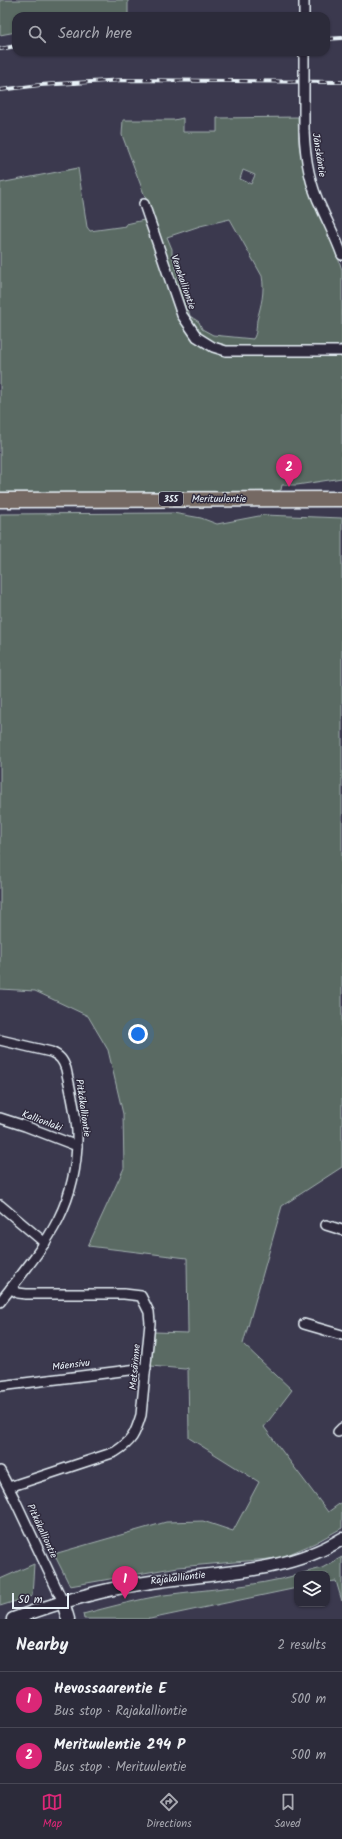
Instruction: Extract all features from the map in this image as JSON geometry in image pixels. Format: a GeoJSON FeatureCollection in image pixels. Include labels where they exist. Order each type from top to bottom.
{"type":"FeatureCollection","features":[{"type":"Feature","properties":{"kind":"main road","name":"Merituulentie"},"geometry":{"type":"LineString","coordinates":[[0,500],[342,499]]}},
{"type":"Feature","properties":{"kind":"street"},"geometry":{"type":"LineString","coordinates":[[304,0],[304,12]]}},
{"type":"Feature","properties":{"kind":"street","name":"Jänskäntie"},"geometry":{"type":"LineString","coordinates":[[304,56],[304,130],[306,159],[313,188],[331,226],[342,255]]}},
{"type":"Feature","properties":{"kind":"street","name":"Venekalliontie"},"geometry":{"type":"LineString","coordinates":[[144,204],[182,314],[197,338],[213,347],[226,351],[342,351]]}},
{"type":"Feature","properties":{"kind":"street","name":"Pitkäkalliontie"},"geometry":{"type":"LineString","coordinates":[[0,1040],[51,1052],[58,1055],[63,1060],[76,1124],[77,1146],[76,1160],[68,1200],[45,1243],[0,1302]]}},
{"type":"Feature","properties":{"kind":"street","name":"Kallionlaki"},"geometry":{"type":"LineString","coordinates":[[0,1118],[77,1146]]}},
{"type":"Feature","properties":{"kind":"street"},"geometry":{"type":"LineString","coordinates":[[0,1205],[45,1243]]}},
{"type":"Feature","properties":{"kind":"street"},"geometry":{"type":"LineString","coordinates":[[326,1225],[342,1230]]}},
{"type":"Feature","properties":{"kind":"street","name":"Metsärinne"},"geometry":{"type":"LineString","coordinates":[[9,1487],[115,1452],[128,1443],[137,1430],[141,1415],[150,1323],[149,1312],[141,1296],[124,1294],[26,1294],[18,1293],[11,1288]]}},
{"type":"Feature","properties":{"kind":"street"},"geometry":{"type":"LineString","coordinates":[[304,1324],[342,1335]]}},
{"type":"Feature","properties":{"kind":"street","name":"Mäensivu"},"geometry":{"type":"LineString","coordinates":[[0,1386],[146,1368]]}},
{"type":"Feature","properties":{"kind":"street","name":"Pitkäkalliontie"},"geometry":{"type":"LineString","coordinates":[[0,1471],[9,1487],[62,1602]]}},
{"type":"Feature","properties":{"kind":"street","name":"Rajakalliontie"},"geometry":{"type":"LineString","coordinates":[[13,1619],[92,1593],[144,1583],[269,1567],[313,1554],[342,1539]]}},
{"type":"Feature","properties":{"kind":"street"},"geometry":{"type":"LineString","coordinates":[[62,1602],[68,1619]]}},
{"type":"Feature","properties":{"kind":"green space"},"geometry":{"type":"Polygon","coordinates":[[[0,0],[128,0],[128,12],[12,12],[12,33],[0,35],[0,0]]]}},
{"type":"Feature","properties":{"kind":"green space"},"geometry":{"type":"Polygon","coordinates":[[[298,117],[299,145],[305,174],[317,208],[334,245],[342,270],[342,344],[337,346],[337,355],[342,358],[342,478],[297,485],[282,485],[281,490],[267,493],[0,495],[0,183],[78,168],[87,227],[90,231],[126,226],[126,224],[153,218],[122,135],[123,120],[174,120],[183,118],[183,132],[217,132],[217,118],[298,117]],[[243,170],[240,179],[251,184],[255,175],[243,170]],[[230,219],[200,226],[167,237],[172,249],[172,255],[190,316],[199,322],[202,329],[213,335],[253,339],[256,332],[262,298],[262,276],[230,219]]]}},
{"type":"Feature","properties":{"kind":"green space"},"geometry":{"type":"Polygon","coordinates":[[[173,513],[201,518],[217,524],[264,515],[342,518],[342,1167],[282,1206],[243,1344],[292,1390],[264,1427],[328,1512],[342,1502],[342,1528],[315,1543],[280,1558],[178,1567],[70,1586],[54,1554],[166,1522],[203,1521],[233,1531],[259,1482],[189,1438],[188,1368],[151,1366],[154,1332],[188,1333],[187,1258],[88,1246],[124,1168],[123,1114],[108,1050],[88,1016],[35,991],[0,989],[0,514],[173,513]]]}},
{"type":"Feature","properties":{"kind":"green space"},"geometry":{"type":"Polygon","coordinates":[[[342,1557],[342,1601],[336,1581],[330,1582],[330,1571],[310,1571],[322,1568],[342,1557]]]}},
{"type":"Feature","properties":{"kind":"green space"},"geometry":{"type":"Polygon","coordinates":[[[34,1564],[32,1596],[0,1606],[0,1579],[34,1564]]]}},
{"type":"Feature","properties":{"kind":"green space"},"geometry":{"type":"Polygon","coordinates":[[[294,1576],[294,1589],[150,1619],[84,1619],[83,1614],[133,1601],[164,1595],[247,1585],[294,1576]]]}},
{"type":"Feature","properties":{"kind":"railway"},"geometry":{"type":"LineString","coordinates":[[330,39],[342,38]]}},
{"type":"Feature","properties":{"kind":"railway"},"geometry":{"type":"LineString","coordinates":[[0,49],[12,47]]}},
{"type":"Feature","properties":{"kind":"railway"},"geometry":{"type":"LineString","coordinates":[[0,90],[40,85],[124,80],[342,82]]}},
{"type":"Feature","properties":{"kind":"place","name":"Merituulentie 294 P"},"geometry":{"type":"Point","coordinates":[289,487]}},
{"type":"Feature","properties":{"kind":"place","name":"Hevossaarentie E"},"geometry":{"type":"Point","coordinates":[125,1599]}}]}
